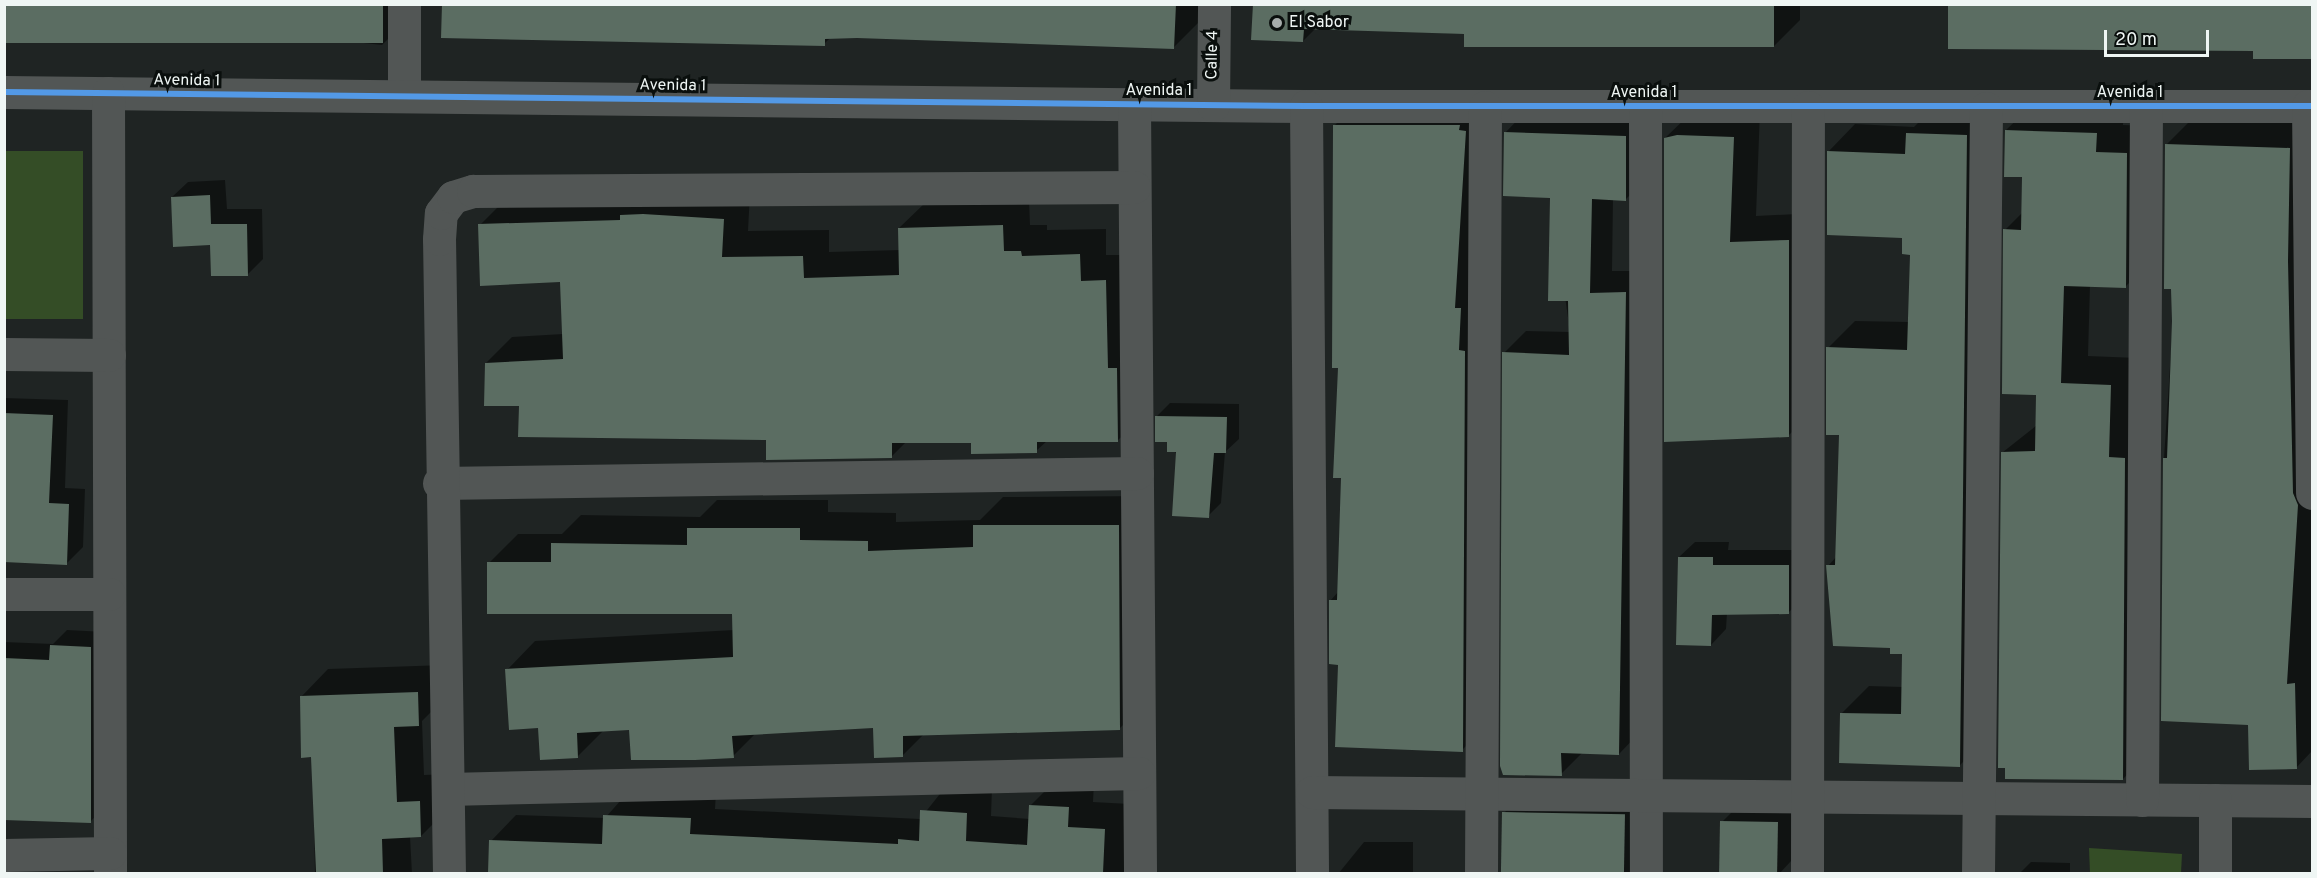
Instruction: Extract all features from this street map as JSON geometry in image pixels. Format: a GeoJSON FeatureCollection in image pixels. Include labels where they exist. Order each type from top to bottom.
{"type":"FeatureCollection","features":[{"type":"Feature","properties":{"kind":"street"},"geometry":{"type":"LineString","coordinates":[[404,4],[404,96]]}},
{"type":"Feature","properties":{"kind":"street","name":"Calle 4"},"geometry":{"type":"LineString","coordinates":[[1213,105],[1214,4]]}},
{"type":"Feature","properties":{"kind":"street","name":"Avenida 1"},"geometry":{"type":"LineString","coordinates":[[4,92],[1134,105],[1986,108],[2310,106]]}},
{"type":"Feature","properties":{"kind":"street"},"geometry":{"type":"LineString","coordinates":[[4,855],[110,863],[108,93]]}},
{"type":"Feature","properties":{"kind":"street"},"geometry":{"type":"LineString","coordinates":[[1134,105],[1140,873]]}},
{"type":"Feature","properties":{"kind":"street"},"geometry":{"type":"LineString","coordinates":[[1306,106],[1312,873]]}},
{"type":"Feature","properties":{"kind":"street"},"geometry":{"type":"LineString","coordinates":[[2142,800],[2146,106]]}},
{"type":"Feature","properties":{"kind":"street"},"geometry":{"type":"LineString","coordinates":[[2310,106],[2313,493]]}},
{"type":"Feature","properties":{"kind":"street"},"geometry":{"type":"LineString","coordinates":[[1481,873],[1485,107]]}},
{"type":"Feature","properties":{"kind":"street"},"geometry":{"type":"LineString","coordinates":[[1646,107],[1646,873]]}},
{"type":"Feature","properties":{"kind":"street"},"geometry":{"type":"LineString","coordinates":[[1807,873],[1808,107]]}},
{"type":"Feature","properties":{"kind":"street"},"geometry":{"type":"LineString","coordinates":[[1978,873],[1986,108]]}},
{"type":"Feature","properties":{"kind":"street"},"geometry":{"type":"LineString","coordinates":[[449,873],[440,483],[438,239],[441,213],[453,197],[473,191],[1134,187]]}},
{"type":"Feature","properties":{"kind":"street"},"geometry":{"type":"LineString","coordinates":[[4,354],[109,354]]}},
{"type":"Feature","properties":{"kind":"street"},"geometry":{"type":"LineString","coordinates":[[440,483],[1137,473]]}},
{"type":"Feature","properties":{"kind":"street"},"geometry":{"type":"LineString","coordinates":[[4,594],[109,594]]}},
{"type":"Feature","properties":{"kind":"street"},"geometry":{"type":"LineString","coordinates":[[448,789],[1139,773]]}},
{"type":"Feature","properties":{"kind":"street"},"geometry":{"type":"LineString","coordinates":[[1312,792],[2313,801]]}},
{"type":"Feature","properties":{"kind":"street"},"geometry":{"type":"LineString","coordinates":[[2215,800],[2215,873]]}},
{"type":"Feature","properties":{"kind":"green space"},"geometry":{"type":"Polygon","coordinates":[[[5,151],[83,151],[83,319],[5,319],[5,151]]]}},
{"type":"Feature","properties":{"kind":"green space"},"geometry":{"type":"Polygon","coordinates":[[[2089,848],[2182,854],[2181,873],[2090,873],[2089,848]]]}},
{"type":"Feature","properties":{"kind":"building"},"geometry":{"type":"Polygon","coordinates":[[[4,4],[383,4],[383,43],[4,43],[4,4]]]}},
{"type":"Feature","properties":{"kind":"building"},"geometry":{"type":"Polygon","coordinates":[[[442,4],[1176,4],[1174,49],[857,38],[825,39],[825,46],[441,38],[442,4]]]}},
{"type":"Feature","properties":{"kind":"building"},"geometry":{"type":"Polygon","coordinates":[[[1253,4],[1774,4],[1774,47],[1464,47],[1464,34],[1304,29],[1303,42],[1251,40],[1253,4]]]}},
{"type":"Feature","properties":{"kind":"building"},"geometry":{"type":"Polygon","coordinates":[[[1948,4],[2313,4],[2313,59],[2253,59],[2253,51],[1948,49],[1948,4]]]}},
{"type":"Feature","properties":{"kind":"building"},"geometry":{"type":"Polygon","coordinates":[[[1333,125],[1460,125],[1459,130],[1466,131],[1455,308],[1461,308],[1459,350],[1465,351],[1463,752],[1335,747],[1338,665],[1329,664],[1329,600],[1337,600],[1341,478],[1333,478],[1338,368],[1332,368],[1333,125]]]}},
{"type":"Feature","properties":{"kind":"building"},"geometry":{"type":"Polygon","coordinates":[[[2005,130],[2097,133],[2096,152],[2127,153],[2126,288],[2064,286],[2061,383],[2111,385],[2109,457],[2125,458],[2123,780],[2005,779],[2005,768],[1998,768],[2001,452],[2035,451],[2036,395],[2002,394],[2003,229],[2021,230],[2022,177],[2004,177],[2005,130]]]}},
{"type":"Feature","properties":{"kind":"building"},"geometry":{"type":"Polygon","coordinates":[[[1504,132],[1626,136],[1626,201],[1592,199],[1590,293],[1626,292],[1619,755],[1561,753],[1562,776],[1503,775],[1500,766],[1502,352],[1569,355],[1568,301],[1548,301],[1550,198],[1503,196],[1504,132]]]}},
{"type":"Feature","properties":{"kind":"building"},"geometry":{"type":"Polygon","coordinates":[[[1906,133],[1967,135],[1960,767],[1839,763],[1840,713],[1901,714],[1902,654],[1890,654],[1890,648],[1833,646],[1826,565],[1835,565],[1839,435],[1826,435],[1826,347],[1907,350],[1910,255],[1902,254],[1902,238],[1827,235],[1827,151],[1905,154],[1906,133]]]}},
{"type":"Feature","properties":{"kind":"building"},"geometry":{"type":"Polygon","coordinates":[[[1677,135],[1734,137],[1730,242],[1789,240],[1789,437],[1664,442],[1664,138],[1677,135]]]}},
{"type":"Feature","properties":{"kind":"building"},"geometry":{"type":"Polygon","coordinates":[[[2165,144],[2290,148],[2288,261],[2293,493],[2298,505],[2287,684],[2295,683],[2297,769],[2249,770],[2248,725],[2161,721],[2163,458],[2167,458],[2172,321],[2171,289],[2164,289],[2165,144]]]}},
{"type":"Feature","properties":{"kind":"building"},"geometry":{"type":"Polygon","coordinates":[[[210,195],[211,224],[247,224],[248,276],[211,276],[210,245],[173,247],[171,197],[210,195]]]}},
{"type":"Feature","properties":{"kind":"building"},"geometry":{"type":"Polygon","coordinates":[[[643,214],[724,219],[722,257],[803,256],[804,278],[899,275],[898,228],[1003,225],[1004,251],[1021,251],[1022,256],[1080,254],[1081,281],[1106,280],[1108,368],[1117,368],[1118,442],[1037,442],[1037,453],[971,454],[971,443],[892,443],[892,458],[766,460],[766,440],[518,437],[519,406],[484,406],[485,363],[563,359],[560,282],[480,286],[478,224],[620,220],[620,215],[643,214]]]}},
{"type":"Feature","properties":{"kind":"building"},"geometry":{"type":"Polygon","coordinates":[[[4,413],[53,415],[49,503],[69,504],[67,565],[4,562],[4,413]]]}},
{"type":"Feature","properties":{"kind":"building"},"geometry":{"type":"Polygon","coordinates":[[[1155,416],[1227,417],[1226,453],[1214,453],[1209,518],[1172,516],[1176,452],[1167,452],[1167,442],[1155,442],[1155,416]]]}},
{"type":"Feature","properties":{"kind":"building"},"geometry":{"type":"Polygon","coordinates":[[[973,525],[1119,525],[1120,730],[903,736],[903,757],[874,758],[873,728],[732,736],[734,758],[631,760],[629,730],[577,733],[578,758],[540,760],[538,728],[509,730],[505,669],[733,657],[732,614],[487,614],[487,562],[551,562],[551,543],[687,545],[687,528],[800,528],[800,540],[868,541],[868,551],[973,547],[973,525]]]}},
{"type":"Feature","properties":{"kind":"building"},"geometry":{"type":"Polygon","coordinates":[[[1678,557],[1713,557],[1713,565],[1789,565],[1789,614],[1712,615],[1711,646],[1676,645],[1678,557]]]}},
{"type":"Feature","properties":{"kind":"building"},"geometry":{"type":"Polygon","coordinates":[[[50,645],[91,647],[91,823],[4,820],[4,658],[49,660],[50,645]]]}},
{"type":"Feature","properties":{"kind":"building"},"geometry":{"type":"Polygon","coordinates":[[[418,692],[419,726],[394,727],[397,802],[420,801],[421,837],[382,839],[383,873],[316,872],[311,757],[301,758],[300,696],[418,692]]]}},
{"type":"Feature","properties":{"kind":"building"},"geometry":{"type":"Polygon","coordinates":[[[1029,805],[1069,807],[1068,827],[1105,829],[1103,873],[488,873],[489,840],[602,844],[603,815],[691,818],[690,834],[898,844],[898,839],[919,841],[920,810],[967,813],[966,841],[1027,845],[1029,805]]]}},
{"type":"Feature","properties":{"kind":"building"},"geometry":{"type":"Polygon","coordinates":[[[1502,812],[1625,814],[1624,874],[1501,873],[1502,812]]]}},
{"type":"Feature","properties":{"kind":"building"},"geometry":{"type":"Polygon","coordinates":[[[1720,821],[1778,822],[1777,874],[1719,873],[1720,821]]]}},
{"type":"Feature","properties":{"kind":"cycle path"},"geometry":{"type":"LineString","coordinates":[[4,92],[1306,106],[2312,106]]}},
{"type":"Feature","properties":{"kind":"place","name":"El Sabor"},"geometry":{"type":"Point","coordinates":[1277,23]}}]}
